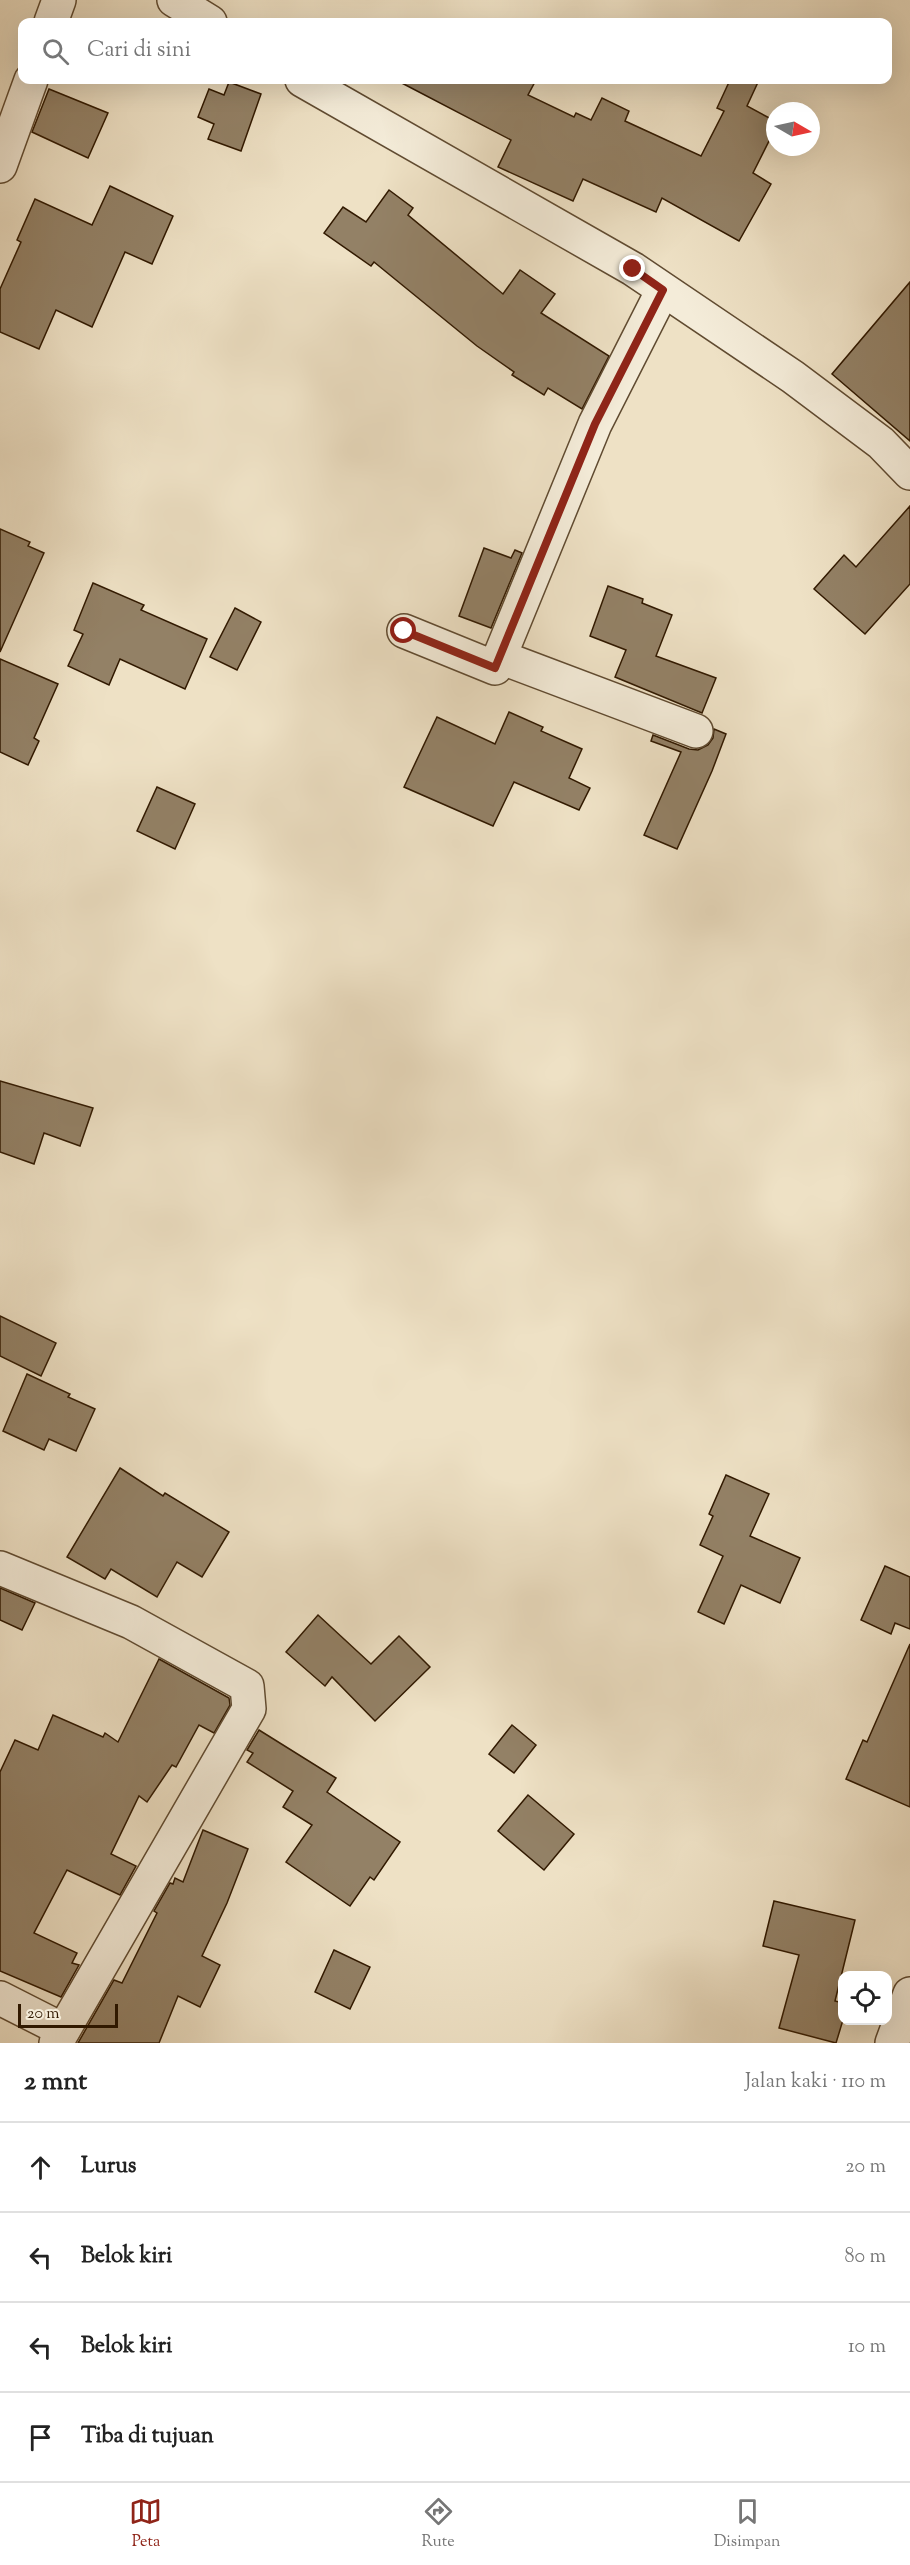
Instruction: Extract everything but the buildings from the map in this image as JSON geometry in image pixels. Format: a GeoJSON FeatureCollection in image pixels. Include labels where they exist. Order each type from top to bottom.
{"type":"FeatureCollection","features":[{"type":"Feature","properties":{"kind":"street"},"geometry":{"type":"LineString","coordinates":[[52,18],[59,0]]}},
{"type":"Feature","properties":{"kind":"street"},"geometry":{"type":"LineString","coordinates":[[174,0],[203,18]]}},
{"type":"Feature","properties":{"kind":"street"},"geometry":{"type":"LineString","coordinates":[[0,166],[30,84]]}},
{"type":"Feature","properties":{"kind":"street"},"geometry":{"type":"LineString","coordinates":[[309,84],[633,269],[793,377],[881,443],[910,473]]}},
{"type":"Feature","properties":{"kind":"street"},"geometry":{"type":"LineString","coordinates":[[404,631],[495,668],[595,424],[663,290]]}},
{"type":"Feature","properties":{"kind":"street"},"geometry":{"type":"LineString","coordinates":[[500,657],[696,731]]}},
{"type":"Feature","properties":{"kind":"street"},"geometry":{"type":"LineString","coordinates":[[0,1568],[131,1622],[247,1686],[249,1697],[249,1708],[59,2036],[0,1998]]}},
{"type":"Feature","properties":{"kind":"street"},"geometry":{"type":"LineString","coordinates":[[892,2043],[910,1994]]}},
{"type":"Feature","properties":{"kind":"route"},"geometry":{"type":"LineString","coordinates":[[404,631],[495,668],[595,424],[663,290],[633,269]]}}]}
